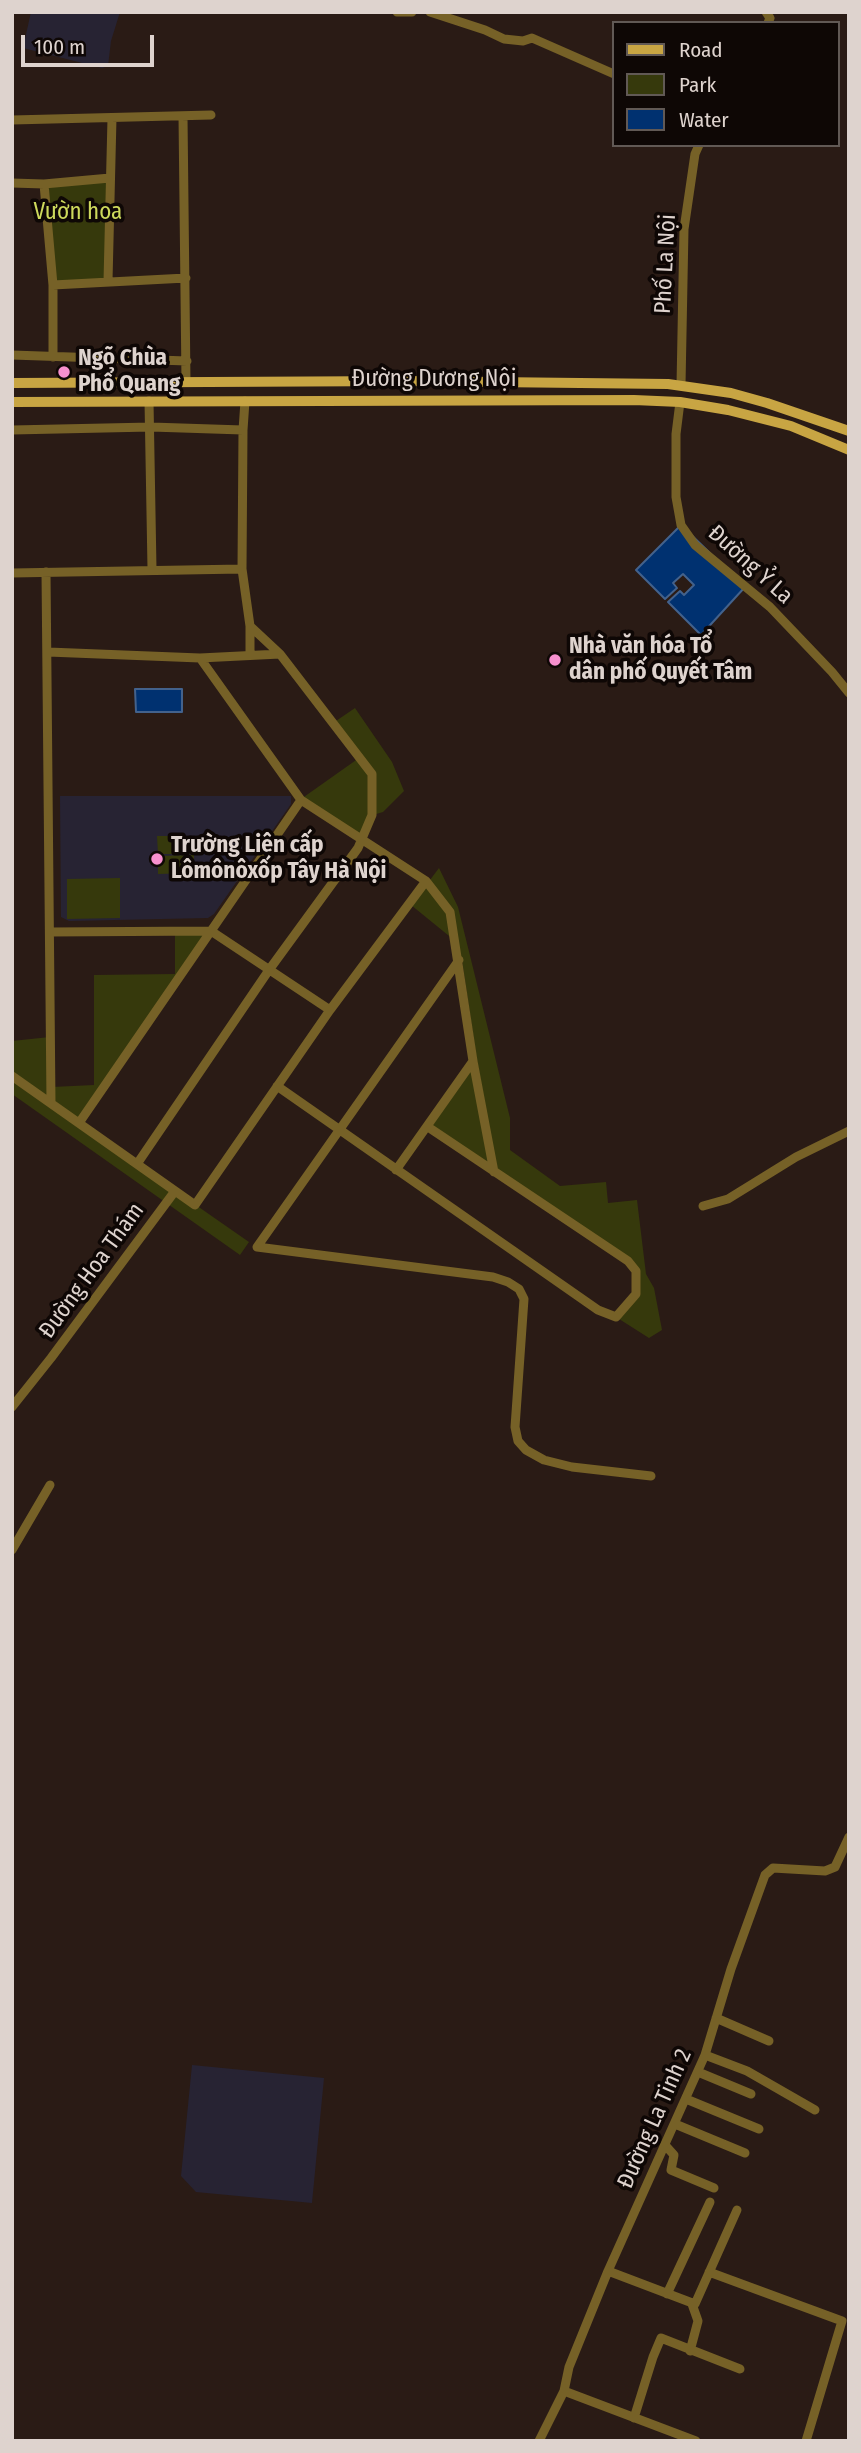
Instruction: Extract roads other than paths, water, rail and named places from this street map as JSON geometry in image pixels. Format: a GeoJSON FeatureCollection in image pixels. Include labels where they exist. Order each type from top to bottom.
{"type":"FeatureCollection","features":[{"type":"Feature","properties":{"kind":"main road","name":"Đường Dương Nội"},"geometry":{"type":"LineString","coordinates":[[12,383],[405,381],[681,385],[743,397],[849,431]]}},
{"type":"Feature","properties":{"kind":"main road"},"geometry":{"type":"LineString","coordinates":[[680,402],[681,385]]}},
{"type":"Feature","properties":{"kind":"main road","name":"Đường Dương Nội"},"geometry":{"type":"LineString","coordinates":[[12,402],[680,402],[728,410],[791,426],[849,450]]}},
{"type":"Feature","properties":{"kind":"street"},"geometry":{"type":"LineString","coordinates":[[397,12],[412,12]]}},
{"type":"Feature","properties":{"kind":"street"},"geometry":{"type":"LineString","coordinates":[[430,12],[504,39],[523,41],[532,38],[612,73]]}},
{"type":"Feature","properties":{"kind":"street"},"geometry":{"type":"LineString","coordinates":[[12,120],[211,115]]}},
{"type":"Feature","properties":{"kind":"street"},"geometry":{"type":"LineString","coordinates":[[183,116],[186,382]]}},
{"type":"Feature","properties":{"kind":"street"},"geometry":{"type":"LineString","coordinates":[[108,281],[111,118]]}},
{"type":"Feature","properties":{"kind":"street","name":"Phố La Nội"},"geometry":{"type":"LineString","coordinates":[[681,385],[684,229],[698,147]]}},
{"type":"Feature","properties":{"kind":"street"},"geometry":{"type":"LineString","coordinates":[[12,183],[44,184],[110,178]]}},
{"type":"Feature","properties":{"kind":"street"},"geometry":{"type":"LineString","coordinates":[[44,184],[53,285],[53,357]]}},
{"type":"Feature","properties":{"kind":"street"},"geometry":{"type":"LineString","coordinates":[[53,285],[186,278]]}},
{"type":"Feature","properties":{"kind":"street"},"geometry":{"type":"LineString","coordinates":[[12,355],[187,360]]}},
{"type":"Feature","properties":{"kind":"street"},"geometry":{"type":"LineString","coordinates":[[149,401],[152,569]]}},
{"type":"Feature","properties":{"kind":"street"},"geometry":{"type":"LineString","coordinates":[[245,401],[242,569],[250,626],[250,655]]}},
{"type":"Feature","properties":{"kind":"street","name":"Đường Ỷ La"},"geometry":{"type":"LineString","coordinates":[[680,402],[676,434],[676,497],[681,525],[695,545],[770,607],[849,693]]}},
{"type":"Feature","properties":{"kind":"street"},"geometry":{"type":"LineString","coordinates":[[12,430],[151,427],[243,430]]}},
{"type":"Feature","properties":{"kind":"street"},"geometry":{"type":"LineString","coordinates":[[12,572],[242,569]]}},
{"type":"Feature","properties":{"kind":"street"},"geometry":{"type":"LineString","coordinates":[[46,572],[51,1103]]}},
{"type":"Feature","properties":{"kind":"street"},"geometry":{"type":"LineString","coordinates":[[136,1164],[269,970],[354,854],[364,839],[372,815],[372,774],[280,654],[250,626]]}},
{"type":"Feature","properties":{"kind":"street"},"geometry":{"type":"LineString","coordinates":[[48,652],[200,657],[280,654]]}},
{"type":"Feature","properties":{"kind":"street"},"geometry":{"type":"LineString","coordinates":[[200,657],[301,800],[426,881],[450,912],[473,1061],[494,1172]]}},
{"type":"Feature","properties":{"kind":"street"},"geometry":{"type":"LineString","coordinates":[[79,1123],[301,800]]}},
{"type":"Feature","properties":{"kind":"street"},"geometry":{"type":"LineString","coordinates":[[350,831],[354,854]]}},
{"type":"Feature","properties":{"kind":"street"},"geometry":{"type":"LineString","coordinates":[[12,1076],[195,1205],[330,1010],[426,881]]}},
{"type":"Feature","properties":{"kind":"street"},"geometry":{"type":"LineString","coordinates":[[50,932],[211,932],[330,1010]]}},
{"type":"Feature","properties":{"kind":"street"},"geometry":{"type":"LineString","coordinates":[[459,960],[257,1247],[493,1277],[508,1282],[519,1289],[524,1299],[515,1427],[518,1441],[526,1450],[544,1460],[563,1465],[651,1476]]}},
{"type":"Feature","properties":{"kind":"street"},"geometry":{"type":"LineString","coordinates":[[396,1170],[473,1061]]}},
{"type":"Feature","properties":{"kind":"street"},"geometry":{"type":"LineString","coordinates":[[277,1086],[598,1310],[617,1317],[636,1294],[636,1271],[628,1261],[428,1127]]}},
{"type":"Feature","properties":{"kind":"street"},"geometry":{"type":"LineString","coordinates":[[703,1206],[727,1199],[796,1157],[849,1131]]}},
{"type":"Feature","properties":{"kind":"street","name":"Đường Hoa Thám"},"geometry":{"type":"LineString","coordinates":[[12,1407],[51,1359],[175,1191]]}},
{"type":"Feature","properties":{"kind":"street"},"geometry":{"type":"LineString","coordinates":[[12,1550],[50,1485]]}},
{"type":"Feature","properties":{"kind":"street","name":"Đường La Tinh 2"},"geometry":{"type":"LineString","coordinates":[[539,2441],[564,2391],[569,2367],[608,2272],[705,2055],[731,1969],[765,1875],[773,1868],[825,1871],[835,1867],[849,1837]]}},
{"type":"Feature","properties":{"kind":"street"},"geometry":{"type":"LineString","coordinates":[[716,2018],[769,2041]]}},
{"type":"Feature","properties":{"kind":"street"},"geometry":{"type":"LineString","coordinates":[[705,2055],[747,2071],[814,2110]]}},
{"type":"Feature","properties":{"kind":"street"},"geometry":{"type":"LineString","coordinates":[[698,2072],[751,2094]]}},
{"type":"Feature","properties":{"kind":"street"},"geometry":{"type":"LineString","coordinates":[[686,2099],[759,2129]]}},
{"type":"Feature","properties":{"kind":"street"},"geometry":{"type":"LineString","coordinates":[[675,2124],[745,2153]]}},
{"type":"Feature","properties":{"kind":"street"},"geometry":{"type":"LineString","coordinates":[[666,2146],[674,2155],[671,2170],[714,2188]]}},
{"type":"Feature","properties":{"kind":"street"},"geometry":{"type":"LineString","coordinates":[[667,2294],[710,2202]]}},
{"type":"Feature","properties":{"kind":"street"},"geometry":{"type":"LineString","coordinates":[[692,2304],[695,2304],[737,2210]]}},
{"type":"Feature","properties":{"kind":"street"},"geometry":{"type":"LineString","coordinates":[[608,2272],[692,2304],[698,2321],[690,2351]]}},
{"type":"Feature","properties":{"kind":"street"},"geometry":{"type":"LineString","coordinates":[[709,2272],[846,2323],[806,2441]]}},
{"type":"Feature","properties":{"kind":"street"},"geometry":{"type":"LineString","coordinates":[[634,2418],[661,2338],[740,2369]]}},
{"type":"Feature","properties":{"kind":"street"},"geometry":{"type":"LineString","coordinates":[[564,2391],[696,2441]]}},
{"type":"Feature","properties":{"kind":"water"},"geometry":{"type":"Polygon","coordinates":[[[681,525],[745,587],[701,635],[668,602],[680,591],[684,595],[694,585],[683,574],[673,583],[677,588],[665,599],[636,570],[681,525]]]}},
{"type":"Feature","properties":{"kind":"water"},"geometry":{"type":"Polygon","coordinates":[[[135,689],[182,689],[182,712],[136,712],[135,689]]]}},
{"type":"Feature","properties":{"kind":"place","name":"Ngõ Chùa Phổ Quang"},"geometry":{"type":"Point","coordinates":[64,372]}},
{"type":"Feature","properties":{"kind":"place","name":"Nhà văn hóa Tổ dân phố Quyết Tâm"},"geometry":{"type":"Point","coordinates":[555,660]}},
{"type":"Feature","properties":{"kind":"place","name":"Trường Liên cấp Lômônôxốp Tây Hà Nội"},"geometry":{"type":"Point","coordinates":[157,859]}},
{"type":"Feature","properties":{"kind":"park label","name":"Vườn hoa"},"geometry":{"type":"Point","coordinates":[78,213]}}]}
